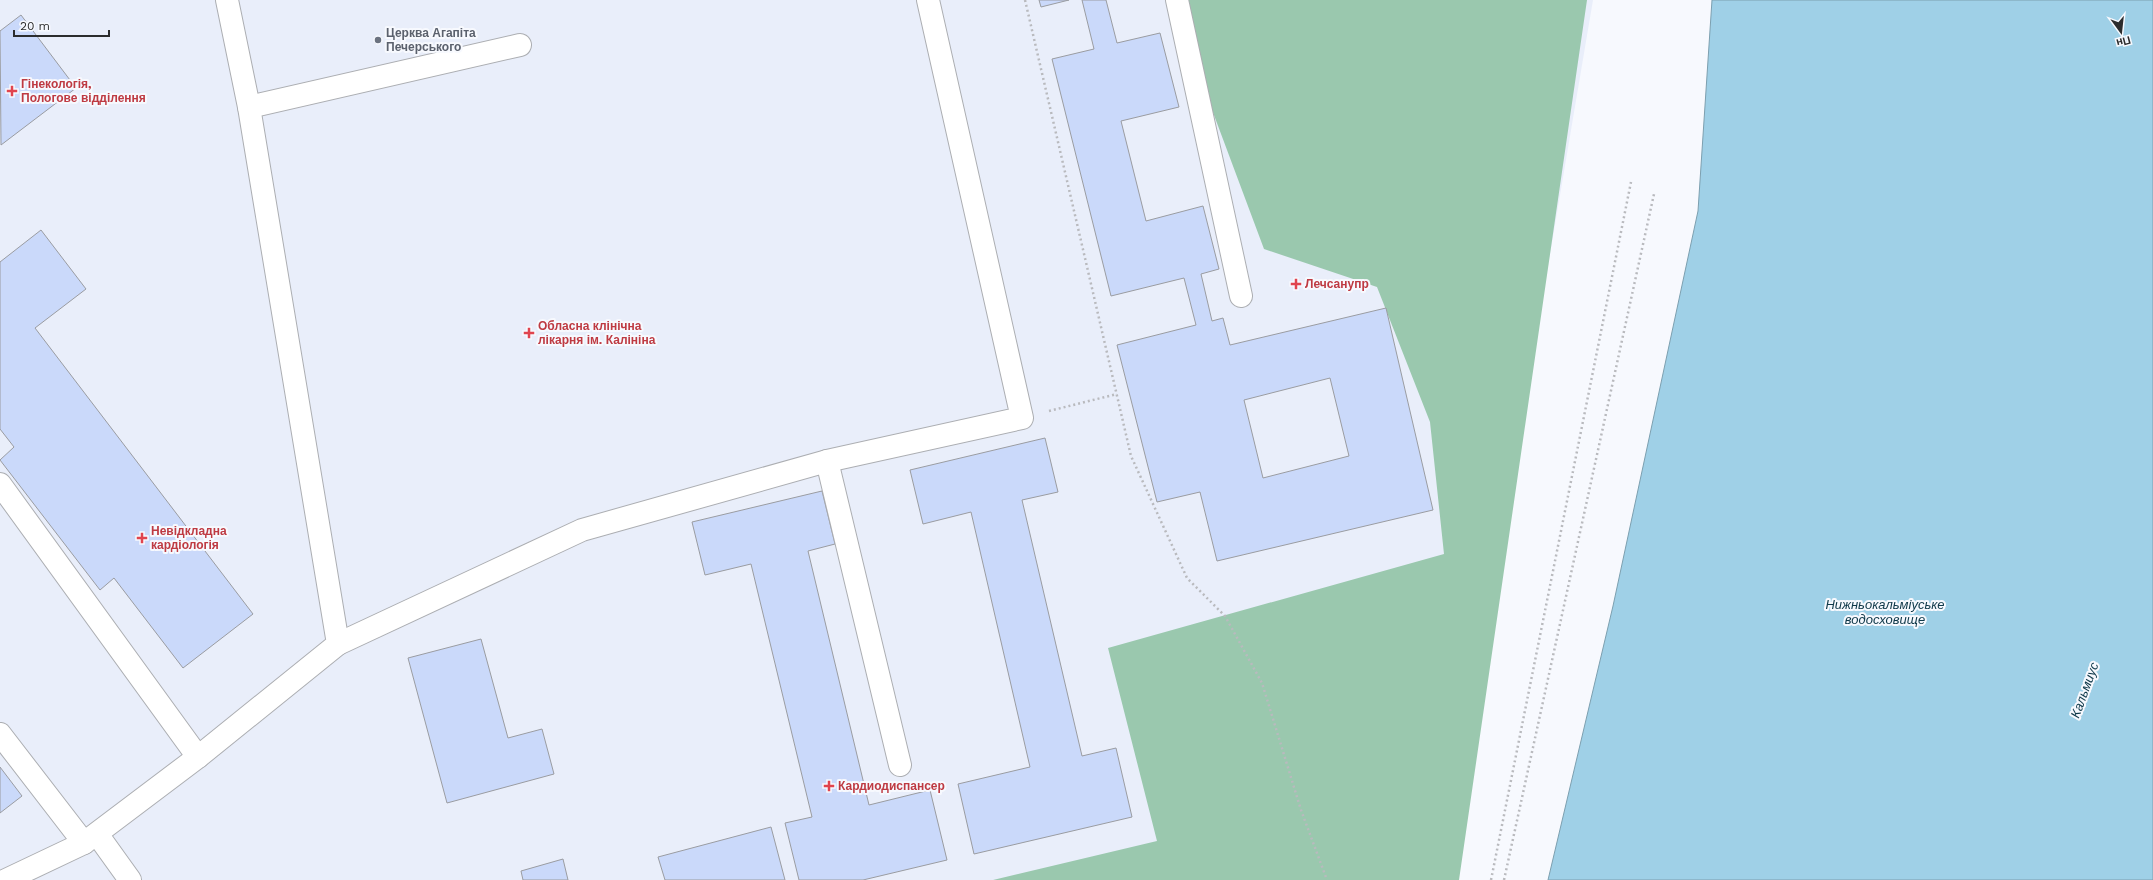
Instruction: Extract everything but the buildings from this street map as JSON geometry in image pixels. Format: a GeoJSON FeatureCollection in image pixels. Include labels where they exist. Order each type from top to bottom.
{"type":"FeatureCollection","features":[{"type":"Feature","properties":{"kind":"lane"},"geometry":{"type":"LineString","coordinates":[[227,0],[249,107],[338,644]]}},
{"type":"Feature","properties":{"kind":"lane"},"geometry":{"type":"LineString","coordinates":[[6,880],[91,839],[198,757],[338,644],[582,530],[827,461],[1022,418],[928,0]]}},
{"type":"Feature","properties":{"kind":"lane"},"geometry":{"type":"LineString","coordinates":[[1177,0],[1241,296]]}},
{"type":"Feature","properties":{"kind":"lane"},"geometry":{"type":"LineString","coordinates":[[249,107],[520,45]]}},
{"type":"Feature","properties":{"kind":"lane"},"geometry":{"type":"LineString","coordinates":[[827,461],[900,765]]}},
{"type":"Feature","properties":{"kind":"lane"},"geometry":{"type":"LineString","coordinates":[[0,484],[198,757]]}},
{"type":"Feature","properties":{"kind":"lane"},"geometry":{"type":"LineString","coordinates":[[0,734],[91,839],[130,880]]}},
{"type":"Feature","properties":{"kind":"path"},"geometry":{"type":"LineString","coordinates":[[1025,0],[1131,456],[1187,578],[1225,616],[1262,682],[1301,810],[1327,880]]}},
{"type":"Feature","properties":{"kind":"path"},"geometry":{"type":"LineString","coordinates":[[1491,880],[1631,182]]}},
{"type":"Feature","properties":{"kind":"path"},"geometry":{"type":"LineString","coordinates":[[1504,880],[1654,194]]}},
{"type":"Feature","properties":{"kind":"path"},"geometry":{"type":"LineString","coordinates":[[1022,418],[1117,394]]}},
{"type":"Feature","properties":{"kind":"shaded area","name":"Обласна клінічна лікарня ім. Калініна"},"geometry":{"type":"Polygon","coordinates":[[[0,0],[1593,0],[1497,568],[1186,880],[0,880],[0,0]]]}},
{"type":"Feature","properties":{"kind":"green space"},"geometry":{"type":"Polygon","coordinates":[[[1171,0],[1587,0],[1459,880],[993,880],[1157,841],[1108,648],[1444,554],[1430,422],[1377,287],[1264,249],[1171,0]]]}},
{"type":"Feature","properties":{"kind":"water","name":"Нижньокальміуське водосховище"},"geometry":{"type":"Polygon","coordinates":[[[1712,0],[2153,0],[2153,880],[1548,880],[1613,606],[1698,211],[1712,0]]]}},
{"type":"Feature","properties":{"kind":"place","name":"Церква Агапіта Печерського"},"geometry":{"type":"Point","coordinates":[378,40]}},
{"type":"Feature","properties":{"kind":"place","name":"Гінекологія, Пологове відділення"},"geometry":{"type":"Point","coordinates":[12,91]}},
{"type":"Feature","properties":{"kind":"place","name":"Лечсанупр"},"geometry":{"type":"Point","coordinates":[1296,284]}},
{"type":"Feature","properties":{"kind":"place","name":"Обласна клінічна лікарня ім. Калініна"},"geometry":{"type":"Point","coordinates":[529,333]}},
{"type":"Feature","properties":{"kind":"place","name":"Невідкладна кардіологія"},"geometry":{"type":"Point","coordinates":[142,538]}},
{"type":"Feature","properties":{"kind":"place","name":"Кардиодиспансер"},"geometry":{"type":"Point","coordinates":[829,786]}},
{"type":"Feature","properties":{"kind":"water label","name":"Кальмиус"},"geometry":{"type":"Point","coordinates":[2084,690]}}]}
